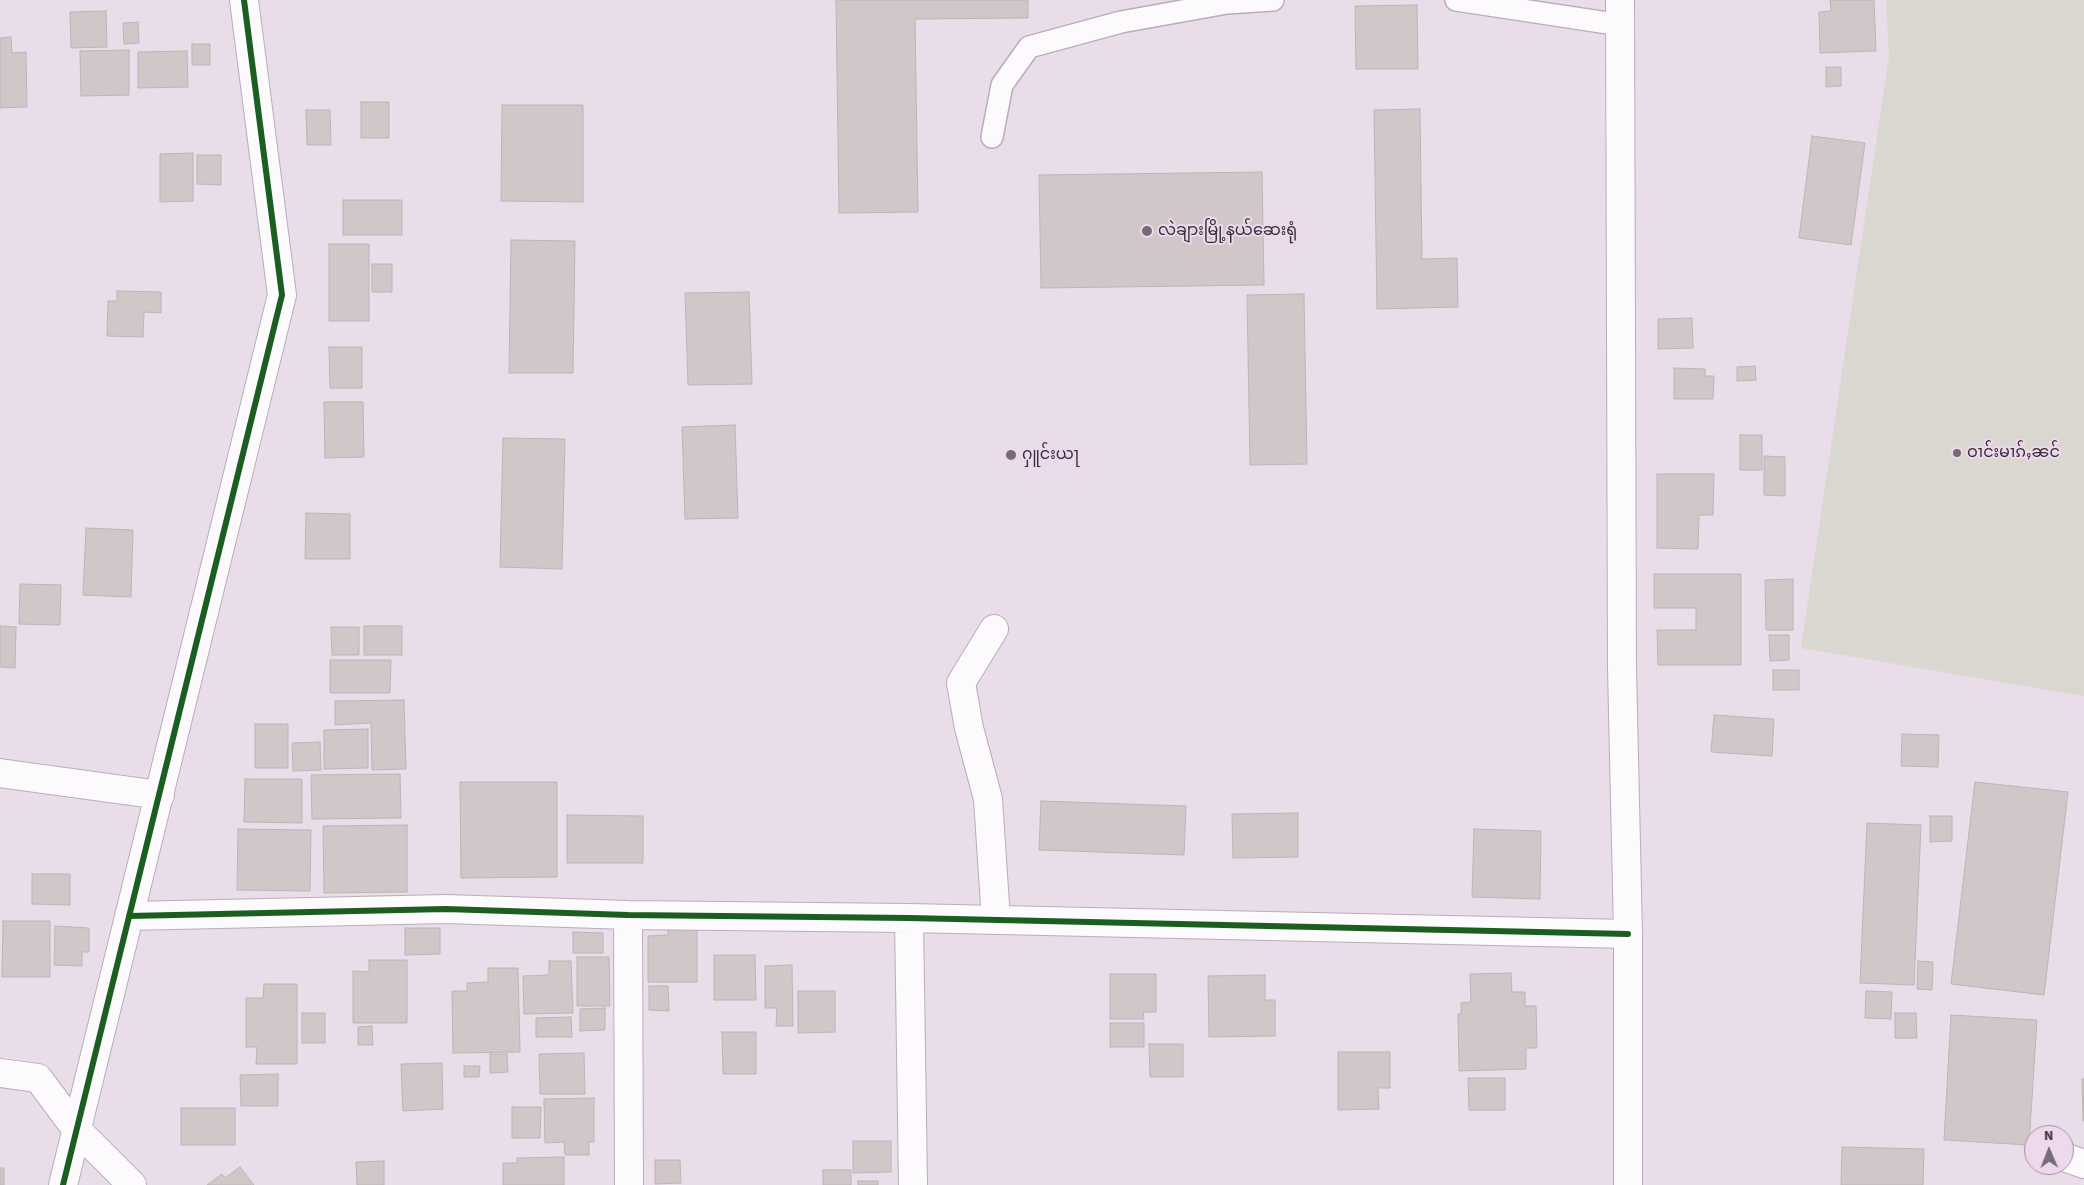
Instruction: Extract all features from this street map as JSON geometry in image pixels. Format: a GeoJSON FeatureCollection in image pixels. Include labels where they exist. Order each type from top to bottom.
{"type":"FeatureCollection","features":[{"type":"Feature","properties":{"kind":"street"},"geometry":{"type":"LineString","coordinates":[[63,1185],[282,295],[244,0]]}},
{"type":"Feature","properties":{"kind":"street"},"geometry":{"type":"LineString","coordinates":[[1621,12],[1622,668],[1628,934],[1628,1185]]}},
{"type":"Feature","properties":{"kind":"street"},"geometry":{"type":"LineString","coordinates":[[994,629],[961,683],[969,728],[988,799],[996,920]]}},
{"type":"Feature","properties":{"kind":"street"},"geometry":{"type":"LineString","coordinates":[[0,773],[160,795]]}},
{"type":"Feature","properties":{"kind":"street"},"geometry":{"type":"LineString","coordinates":[[129,916],[446,908],[628,915],[909,918],[1628,934]]}},
{"type":"Feature","properties":{"kind":"street"},"geometry":{"type":"LineString","coordinates":[[628,915],[629,1185]]}},
{"type":"Feature","properties":{"kind":"street"},"geometry":{"type":"LineString","coordinates":[[909,918],[913,1185]]}},
{"type":"Feature","properties":{"kind":"street"},"geometry":{"type":"LineString","coordinates":[[0,1073],[38,1078],[76,1129],[132,1185]]}},
{"type":"Feature","properties":{"kind":"lane"},"geometry":{"type":"LineString","coordinates":[[992,137],[1002,85],[1029,47],[1121,22],[1227,3],[1273,0]]}},
{"type":"Feature","properties":{"kind":"lane"},"geometry":{"type":"LineString","coordinates":[[1456,0],[1621,12]]}},
{"type":"Feature","properties":{"kind":"shaded area","name":"ဝၢင်းမၢၵ်ႇၼင်"},"geometry":{"type":"Polygon","coordinates":[[[1886,0],[2084,0],[2084,696],[1801,648],[1889,56],[1886,0]]]}},
{"type":"Feature","properties":{"kind":"building"},"geometry":{"type":"Polygon","coordinates":[[[836,0],[1028,0],[1028,18],[915,19],[918,212],[839,213],[836,0]]]}},
{"type":"Feature","properties":{"kind":"building"},"geometry":{"type":"Polygon","coordinates":[[[1830,0],[1874,0],[1876,51],[1820,53],[1819,12],[1831,11],[1830,0]]]}},
{"type":"Feature","properties":{"kind":"building"},"geometry":{"type":"Polygon","coordinates":[[[1417,5],[1418,69],[1356,69],[1355,6],[1417,5]]]}},
{"type":"Feature","properties":{"kind":"building"},"geometry":{"type":"Polygon","coordinates":[[[106,11],[107,47],[71,48],[70,12],[106,11]]]}},
{"type":"Feature","properties":{"kind":"building"},"geometry":{"type":"Polygon","coordinates":[[[138,22],[139,43],[124,44],[123,23],[138,22]]]}},
{"type":"Feature","properties":{"kind":"building"},"geometry":{"type":"Polygon","coordinates":[[[11,37],[12,53],[26,52],[27,107],[0,108],[0,38],[11,37]]]}},
{"type":"Feature","properties":{"kind":"building"},"geometry":{"type":"Polygon","coordinates":[[[192,44],[210,44],[210,65],[192,65],[192,44]]]}},
{"type":"Feature","properties":{"kind":"building"},"geometry":{"type":"Polygon","coordinates":[[[129,50],[129,95],[81,96],[80,51],[129,50]]]}},
{"type":"Feature","properties":{"kind":"building"},"geometry":{"type":"Polygon","coordinates":[[[187,51],[188,87],[138,88],[138,52],[187,51]]]}},
{"type":"Feature","properties":{"kind":"building"},"geometry":{"type":"Polygon","coordinates":[[[1826,67],[1841,67],[1841,86],[1826,87],[1826,67]]]}},
{"type":"Feature","properties":{"kind":"building"},"geometry":{"type":"Polygon","coordinates":[[[361,102],[389,102],[389,138],[361,138],[361,102]]]}},
{"type":"Feature","properties":{"kind":"building"},"geometry":{"type":"Polygon","coordinates":[[[502,105],[583,105],[583,202],[501,201],[502,105]]]}},
{"type":"Feature","properties":{"kind":"building"},"geometry":{"type":"Polygon","coordinates":[[[1420,109],[1422,259],[1457,258],[1458,307],[1377,309],[1374,110],[1420,109]]]}},
{"type":"Feature","properties":{"kind":"building"},"geometry":{"type":"Polygon","coordinates":[[[306,110],[330,110],[331,145],[307,145],[306,110]]]}},
{"type":"Feature","properties":{"kind":"building"},"geometry":{"type":"Polygon","coordinates":[[[1812,136],[1865,143],[1851,245],[1799,238],[1812,136]]]}},
{"type":"Feature","properties":{"kind":"building"},"geometry":{"type":"Polygon","coordinates":[[[193,153],[193,201],[160,202],[160,154],[193,153]]]}},
{"type":"Feature","properties":{"kind":"building"},"geometry":{"type":"Polygon","coordinates":[[[197,155],[221,155],[221,185],[197,184],[197,155]]]}},
{"type":"Feature","properties":{"kind":"building"},"geometry":{"type":"Polygon","coordinates":[[[1262,172],[1264,285],[1041,288],[1039,175],[1262,172]]]}},
{"type":"Feature","properties":{"kind":"building"},"geometry":{"type":"Polygon","coordinates":[[[343,200],[402,200],[402,235],[343,235],[343,200]]]}},
{"type":"Feature","properties":{"kind":"building"},"geometry":{"type":"Polygon","coordinates":[[[511,240],[575,241],[573,373],[509,373],[511,240]]]}},
{"type":"Feature","properties":{"kind":"building"},"geometry":{"type":"Polygon","coordinates":[[[329,244],[369,244],[369,321],[329,321],[329,244]]]}},
{"type":"Feature","properties":{"kind":"building"},"geometry":{"type":"Polygon","coordinates":[[[372,264],[392,264],[392,292],[372,292],[372,264]]]}},
{"type":"Feature","properties":{"kind":"building"},"geometry":{"type":"Polygon","coordinates":[[[117,291],[161,292],[161,313],[144,312],[143,337],[107,336],[108,301],[117,301],[117,291]]]}},
{"type":"Feature","properties":{"kind":"building"},"geometry":{"type":"Polygon","coordinates":[[[749,292],[752,384],[688,385],[685,293],[749,292]]]}},
{"type":"Feature","properties":{"kind":"building"},"geometry":{"type":"Polygon","coordinates":[[[1304,294],[1307,464],[1250,465],[1247,295],[1304,294]]]}},
{"type":"Feature","properties":{"kind":"building"},"geometry":{"type":"Polygon","coordinates":[[[1692,318],[1693,348],[1658,349],[1658,319],[1692,318]]]}},
{"type":"Feature","properties":{"kind":"building"},"geometry":{"type":"Polygon","coordinates":[[[329,347],[362,347],[362,388],[330,388],[329,347]]]}},
{"type":"Feature","properties":{"kind":"building"},"geometry":{"type":"Polygon","coordinates":[[[1755,366],[1756,380],[1737,381],[1737,367],[1755,366]]]}},
{"type":"Feature","properties":{"kind":"building"},"geometry":{"type":"Polygon","coordinates":[[[1674,368],[1705,369],[1705,376],[1714,376],[1713,399],[1674,399],[1674,368]]]}},
{"type":"Feature","properties":{"kind":"building"},"geometry":{"type":"Polygon","coordinates":[[[324,402],[363,402],[364,457],[325,458],[324,402]]]}},
{"type":"Feature","properties":{"kind":"building"},"geometry":{"type":"Polygon","coordinates":[[[735,425],[738,518],[685,519],[682,427],[735,425]]]}},
{"type":"Feature","properties":{"kind":"building"},"geometry":{"type":"Polygon","coordinates":[[[1740,435],[1762,435],[1762,470],[1740,470],[1740,435]]]}},
{"type":"Feature","properties":{"kind":"building"},"geometry":{"type":"Polygon","coordinates":[[[503,438],[565,439],[562,569],[500,567],[503,438]]]}},
{"type":"Feature","properties":{"kind":"building"},"geometry":{"type":"Polygon","coordinates":[[[1764,456],[1785,457],[1785,496],[1764,495],[1764,456]]]}},
{"type":"Feature","properties":{"kind":"building"},"geometry":{"type":"Polygon","coordinates":[[[1657,474],[1714,474],[1713,515],[1699,515],[1698,549],[1657,548],[1657,474]]]}},
{"type":"Feature","properties":{"kind":"building"},"geometry":{"type":"Polygon","coordinates":[[[306,513],[350,514],[350,559],[305,559],[306,513]]]}},
{"type":"Feature","properties":{"kind":"building"},"geometry":{"type":"Polygon","coordinates":[[[86,528],[133,530],[131,597],[83,595],[86,528]]]}},
{"type":"Feature","properties":{"kind":"building"},"geometry":{"type":"Polygon","coordinates":[[[1654,574],[1741,574],[1741,665],[1658,665],[1657,630],[1696,630],[1696,608],[1654,608],[1654,574]]]}},
{"type":"Feature","properties":{"kind":"building"},"geometry":{"type":"Polygon","coordinates":[[[1793,579],[1793,630],[1766,630],[1765,580],[1793,579]]]}},
{"type":"Feature","properties":{"kind":"building"},"geometry":{"type":"Polygon","coordinates":[[[20,584],[61,585],[60,625],[19,624],[20,584]]]}},
{"type":"Feature","properties":{"kind":"building"},"geometry":{"type":"Polygon","coordinates":[[[0,626],[16,627],[15,668],[0,667],[0,626]]]}},
{"type":"Feature","properties":{"kind":"building"},"geometry":{"type":"Polygon","coordinates":[[[364,626],[402,626],[402,655],[364,655],[364,626]]]}},
{"type":"Feature","properties":{"kind":"building"},"geometry":{"type":"Polygon","coordinates":[[[331,627],[359,627],[359,655],[332,655],[331,627]]]}},
{"type":"Feature","properties":{"kind":"building"},"geometry":{"type":"Polygon","coordinates":[[[1769,635],[1789,635],[1789,660],[1770,661],[1769,635]]]}},
{"type":"Feature","properties":{"kind":"building"},"geometry":{"type":"Polygon","coordinates":[[[330,660],[391,660],[390,693],[330,693],[330,660]]]}},
{"type":"Feature","properties":{"kind":"building"},"geometry":{"type":"Polygon","coordinates":[[[1773,670],[1799,670],[1799,690],[1773,690],[1773,670]]]}},
{"type":"Feature","properties":{"kind":"building"},"geometry":{"type":"Polygon","coordinates":[[[404,700],[406,769],[372,770],[371,723],[335,725],[335,701],[404,700]]]}},
{"type":"Feature","properties":{"kind":"building"},"geometry":{"type":"Polygon","coordinates":[[[1714,715],[1774,719],[1772,756],[1711,752],[1714,715]]]}},
{"type":"Feature","properties":{"kind":"building"},"geometry":{"type":"Polygon","coordinates":[[[255,724],[288,724],[288,768],[255,768],[255,724]]]}},
{"type":"Feature","properties":{"kind":"building"},"geometry":{"type":"Polygon","coordinates":[[[368,729],[368,768],[324,769],[324,730],[368,729]]]}},
{"type":"Feature","properties":{"kind":"building"},"geometry":{"type":"Polygon","coordinates":[[[1902,734],[1939,735],[1938,767],[1901,766],[1902,734]]]}},
{"type":"Feature","properties":{"kind":"building"},"geometry":{"type":"Polygon","coordinates":[[[320,742],[321,770],[293,771],[292,743],[320,742]]]}},
{"type":"Feature","properties":{"kind":"building"},"geometry":{"type":"Polygon","coordinates":[[[400,774],[401,818],[312,819],[311,775],[400,774]]]}},
{"type":"Feature","properties":{"kind":"building"},"geometry":{"type":"Polygon","coordinates":[[[245,779],[302,779],[302,823],[244,822],[245,779]]]}},
{"type":"Feature","properties":{"kind":"building"},"geometry":{"type":"Polygon","coordinates":[[[460,782],[557,782],[557,877],[461,878],[460,782]]]}},
{"type":"Feature","properties":{"kind":"building"},"geometry":{"type":"Polygon","coordinates":[[[1975,782],[2068,792],[2044,995],[1951,984],[1975,782]]]}},
{"type":"Feature","properties":{"kind":"building"},"geometry":{"type":"Polygon","coordinates":[[[1041,801],[1186,806],[1184,855],[1039,850],[1041,801]]]}},
{"type":"Feature","properties":{"kind":"building"},"geometry":{"type":"Polygon","coordinates":[[[1298,813],[1298,857],[1233,858],[1232,814],[1298,813]]]}},
{"type":"Feature","properties":{"kind":"building"},"geometry":{"type":"Polygon","coordinates":[[[567,815],[643,816],[643,863],[567,863],[567,815]]]}},
{"type":"Feature","properties":{"kind":"building"},"geometry":{"type":"Polygon","coordinates":[[[1930,816],[1952,816],[1952,841],[1930,842],[1930,816]]]}},
{"type":"Feature","properties":{"kind":"building"},"geometry":{"type":"Polygon","coordinates":[[[1867,823],[1921,825],[1914,985],[1860,983],[1867,823]]]}},
{"type":"Feature","properties":{"kind":"building"},"geometry":{"type":"Polygon","coordinates":[[[407,825],[407,892],[324,893],[323,826],[407,825]]]}},
{"type":"Feature","properties":{"kind":"building"},"geometry":{"type":"Polygon","coordinates":[[[238,829],[311,830],[310,891],[237,890],[238,829]]]}},
{"type":"Feature","properties":{"kind":"building"},"geometry":{"type":"Polygon","coordinates":[[[1474,829],[1541,831],[1540,899],[1472,897],[1474,829]]]}},
{"type":"Feature","properties":{"kind":"building"},"geometry":{"type":"Polygon","coordinates":[[[32,874],[70,874],[70,905],[32,904],[32,874]]]}},
{"type":"Feature","properties":{"kind":"building"},"geometry":{"type":"Polygon","coordinates":[[[3,921],[50,921],[50,977],[2,977],[3,921]]]}},
{"type":"Feature","properties":{"kind":"building"},"geometry":{"type":"Polygon","coordinates":[[[55,926],[89,928],[89,952],[82,952],[82,966],[54,965],[55,926]]]}},
{"type":"Feature","properties":{"kind":"building"},"geometry":{"type":"Polygon","coordinates":[[[697,927],[697,982],[648,982],[648,936],[668,935],[668,928],[697,927]]]}},
{"type":"Feature","properties":{"kind":"building"},"geometry":{"type":"Polygon","coordinates":[[[405,928],[440,928],[440,954],[405,955],[405,928]]]}},
{"type":"Feature","properties":{"kind":"building"},"geometry":{"type":"Polygon","coordinates":[[[573,932],[603,933],[603,953],[573,953],[573,932]]]}},
{"type":"Feature","properties":{"kind":"building"},"geometry":{"type":"Polygon","coordinates":[[[714,955],[755,955],[756,1000],[714,1000],[714,955]]]}},
{"type":"Feature","properties":{"kind":"building"},"geometry":{"type":"Polygon","coordinates":[[[577,957],[609,957],[610,1006],[577,1006],[577,957]]]}},
{"type":"Feature","properties":{"kind":"building"},"geometry":{"type":"Polygon","coordinates":[[[369,960],[407,960],[407,1023],[353,1023],[353,971],[369,972],[369,960]]]}},
{"type":"Feature","properties":{"kind":"building"},"geometry":{"type":"Polygon","coordinates":[[[549,961],[571,961],[573,1013],[524,1014],[523,976],[549,975],[549,961]]]}},
{"type":"Feature","properties":{"kind":"building"},"geometry":{"type":"Polygon","coordinates":[[[1918,961],[1933,962],[1932,990],[1917,989],[1918,961]]]}},
{"type":"Feature","properties":{"kind":"building"},"geometry":{"type":"Polygon","coordinates":[[[792,965],[793,1026],[776,1026],[777,1008],[765,1008],[765,966],[792,965]]]}},
{"type":"Feature","properties":{"kind":"building"},"geometry":{"type":"Polygon","coordinates":[[[488,968],[518,968],[520,1052],[453,1053],[452,991],[467,991],[467,983],[488,982],[488,968]]]}},
{"type":"Feature","properties":{"kind":"building"},"geometry":{"type":"Polygon","coordinates":[[[1511,973],[1512,992],[1525,992],[1525,1006],[1536,1006],[1537,1048],[1526,1048],[1526,1069],[1459,1071],[1458,1014],[1461,1014],[1461,1003],[1471,1002],[1470,974],[1511,973]]]}},
{"type":"Feature","properties":{"kind":"building"},"geometry":{"type":"Polygon","coordinates":[[[1110,974],[1156,974],[1156,1012],[1143,1012],[1144,1019],[1110,1019],[1110,974]]]}},
{"type":"Feature","properties":{"kind":"building"},"geometry":{"type":"Polygon","coordinates":[[[1265,975],[1265,1000],[1275,1000],[1275,1036],[1209,1037],[1208,976],[1265,975]]]}},
{"type":"Feature","properties":{"kind":"building"},"geometry":{"type":"Polygon","coordinates":[[[264,984],[297,984],[297,1064],[256,1064],[257,1047],[246,1047],[246,998],[263,998],[264,984]]]}},
{"type":"Feature","properties":{"kind":"building"},"geometry":{"type":"Polygon","coordinates":[[[649,986],[668,986],[669,1011],[649,1010],[649,986]]]}},
{"type":"Feature","properties":{"kind":"building"},"geometry":{"type":"Polygon","coordinates":[[[798,991],[835,991],[835,1032],[798,1033],[798,991]]]}},
{"type":"Feature","properties":{"kind":"building"},"geometry":{"type":"Polygon","coordinates":[[[1866,991],[1892,992],[1891,1019],[1865,1018],[1866,991]]]}},
{"type":"Feature","properties":{"kind":"building"},"geometry":{"type":"Polygon","coordinates":[[[605,1008],[605,1030],[580,1031],[580,1009],[605,1008]]]}},
{"type":"Feature","properties":{"kind":"building"},"geometry":{"type":"Polygon","coordinates":[[[302,1013],[325,1013],[325,1043],[302,1043],[302,1013]]]}},
{"type":"Feature","properties":{"kind":"building"},"geometry":{"type":"Polygon","coordinates":[[[1895,1013],[1916,1013],[1917,1038],[1895,1038],[1895,1013]]]}},
{"type":"Feature","properties":{"kind":"building"},"geometry":{"type":"Polygon","coordinates":[[[1951,1015],[2037,1020],[2030,1125],[2024,1125],[2024,1145],[1944,1140],[1951,1015]]]}},
{"type":"Feature","properties":{"kind":"building"},"geometry":{"type":"Polygon","coordinates":[[[571,1017],[572,1037],[536,1037],[536,1018],[571,1017]]]}},
{"type":"Feature","properties":{"kind":"building"},"geometry":{"type":"Polygon","coordinates":[[[1110,1023],[1144,1023],[1144,1047],[1110,1047],[1110,1023]]]}},
{"type":"Feature","properties":{"kind":"building"},"geometry":{"type":"Polygon","coordinates":[[[372,1026],[373,1045],[358,1045],[358,1027],[372,1026]]]}},
{"type":"Feature","properties":{"kind":"building"},"geometry":{"type":"Polygon","coordinates":[[[722,1032],[756,1032],[756,1074],[723,1074],[722,1032]]]}},
{"type":"Feature","properties":{"kind":"building"},"geometry":{"type":"Polygon","coordinates":[[[1149,1044],[1183,1044],[1183,1077],[1150,1077],[1149,1044]]]}},
{"type":"Feature","properties":{"kind":"building"},"geometry":{"type":"Polygon","coordinates":[[[1338,1052],[1390,1052],[1390,1088],[1378,1088],[1379,1109],[1338,1110],[1338,1052]]]}},
{"type":"Feature","properties":{"kind":"building"},"geometry":{"type":"Polygon","coordinates":[[[584,1053],[585,1094],[540,1094],[539,1054],[584,1053]]]}},
{"type":"Feature","properties":{"kind":"building"},"geometry":{"type":"Polygon","coordinates":[[[490,1054],[507,1054],[508,1072],[490,1073],[490,1054]]]}},
{"type":"Feature","properties":{"kind":"building"},"geometry":{"type":"Polygon","coordinates":[[[442,1063],[443,1109],[403,1111],[401,1064],[442,1063]]]}},
{"type":"Feature","properties":{"kind":"building"},"geometry":{"type":"Polygon","coordinates":[[[464,1066],[480,1066],[479,1077],[464,1077],[464,1066]]]}},
{"type":"Feature","properties":{"kind":"building"},"geometry":{"type":"Polygon","coordinates":[[[278,1074],[278,1106],[241,1106],[240,1075],[278,1074]]]}},
{"type":"Feature","properties":{"kind":"building"},"geometry":{"type":"Polygon","coordinates":[[[1468,1078],[1505,1078],[1505,1110],[1469,1110],[1468,1078]]]}},
{"type":"Feature","properties":{"kind":"building"},"geometry":{"type":"Polygon","coordinates":[[[2082,1079],[2084,1079],[2084,1121],[2083,1121],[2082,1079]]]}},
{"type":"Feature","properties":{"kind":"building"},"geometry":{"type":"Polygon","coordinates":[[[594,1098],[594,1142],[589,1142],[589,1155],[565,1155],[564,1142],[545,1143],[544,1099],[594,1098]]]}},
{"type":"Feature","properties":{"kind":"building"},"geometry":{"type":"Polygon","coordinates":[[[512,1107],[541,1107],[540,1138],[512,1138],[512,1107]]]}},
{"type":"Feature","properties":{"kind":"building"},"geometry":{"type":"Polygon","coordinates":[[[181,1108],[235,1108],[235,1145],[181,1145],[181,1108]]]}},
{"type":"Feature","properties":{"kind":"building"},"geometry":{"type":"Polygon","coordinates":[[[853,1141],[891,1141],[891,1172],[853,1173],[853,1141]]]}},
{"type":"Feature","properties":{"kind":"building"},"geometry":{"type":"Polygon","coordinates":[[[1842,1147],[1924,1149],[1923,1185],[1841,1185],[1842,1147]]]}},
{"type":"Feature","properties":{"kind":"building"},"geometry":{"type":"Polygon","coordinates":[[[564,1157],[564,1185],[503,1185],[503,1163],[517,1163],[517,1158],[564,1157]]]}},
{"type":"Feature","properties":{"kind":"building"},"geometry":{"type":"Polygon","coordinates":[[[655,1160],[680,1160],[681,1183],[655,1184],[655,1160]]]}},
{"type":"Feature","properties":{"kind":"building"},"geometry":{"type":"Polygon","coordinates":[[[384,1161],[384,1185],[357,1185],[356,1162],[384,1161]]]}},
{"type":"Feature","properties":{"kind":"building"},"geometry":{"type":"Polygon","coordinates":[[[240,1167],[254,1185],[207,1185],[222,1174],[225,1178],[240,1167]]]}},
{"type":"Feature","properties":{"kind":"building"},"geometry":{"type":"Polygon","coordinates":[[[0,1168],[4,1168],[4,1185],[0,1185],[0,1168]]]}},
{"type":"Feature","properties":{"kind":"building"},"geometry":{"type":"Polygon","coordinates":[[[823,1170],[851,1170],[851,1185],[823,1185],[823,1170]]]}},
{"type":"Feature","properties":{"kind":"building"},"geometry":{"type":"Polygon","coordinates":[[[858,1181],[878,1181],[878,1185],[858,1185],[858,1181]]]}},
{"type":"Feature","properties":{"kind":"cycle path"},"geometry":{"type":"LineString","coordinates":[[63,1185],[282,295],[244,0]]}},
{"type":"Feature","properties":{"kind":"cycle path"},"geometry":{"type":"LineString","coordinates":[[129,916],[446,909],[628,915],[909,918],[1628,934]]}},
{"type":"Feature","properties":{"kind":"place","name":"လဲချားမြို့နယ်ဆေးရုံ"},"geometry":{"type":"Point","coordinates":[1147,231]}},
{"type":"Feature","properties":{"kind":"place","name":"ဝၢင်းမၢၵ်ႇၼင်"},"geometry":{"type":"Point","coordinates":[1957,453]}},
{"type":"Feature","properties":{"kind":"place","name":"ႁူင်းယႃ"},"geometry":{"type":"Point","coordinates":[1011,455]}}]}
